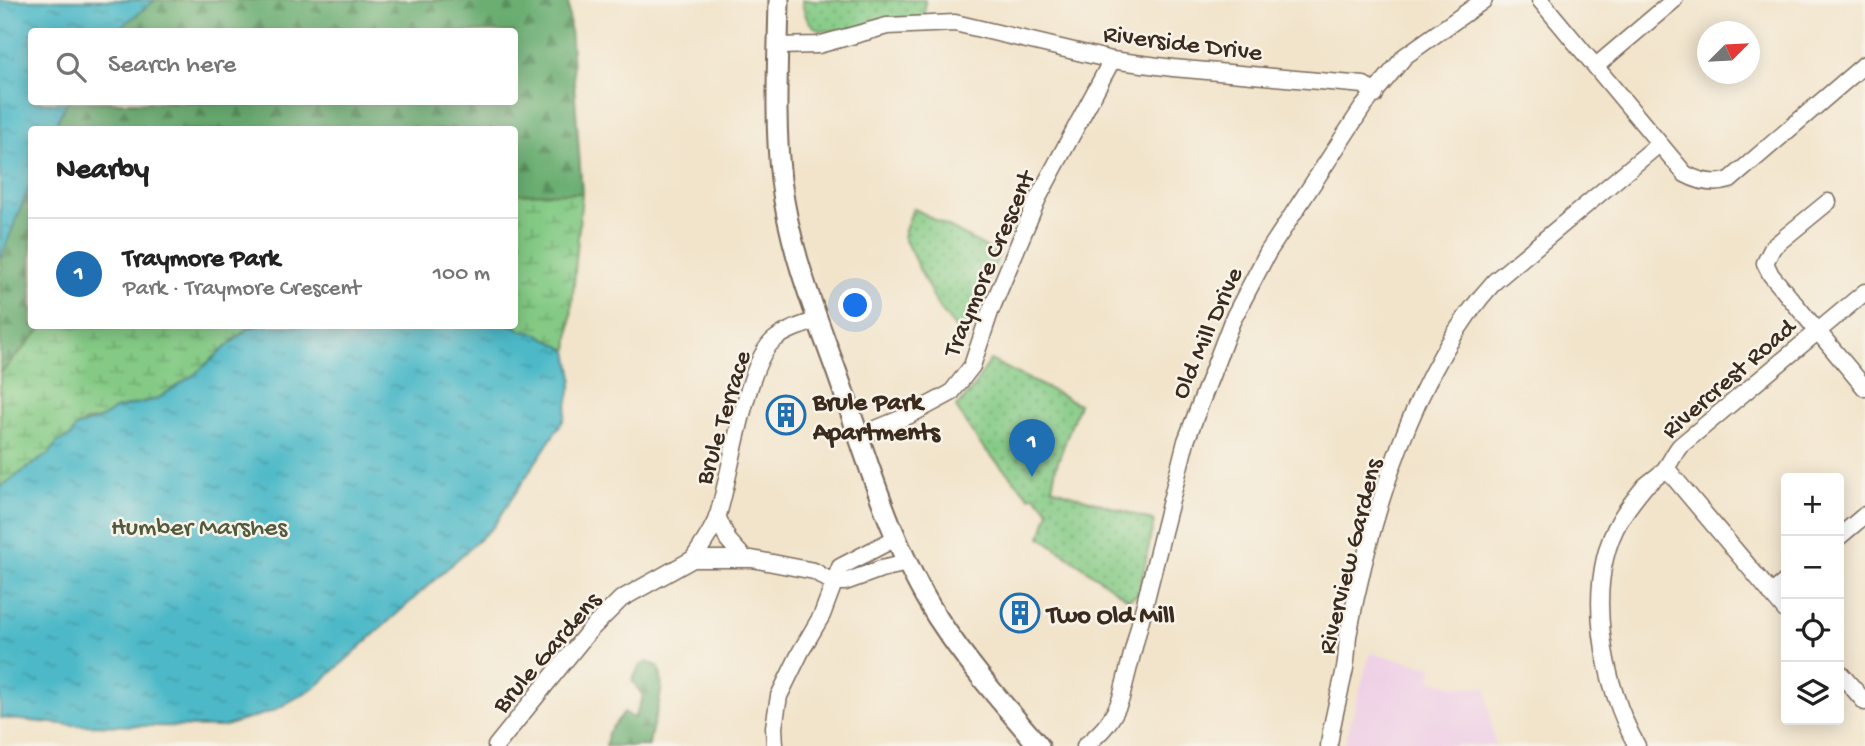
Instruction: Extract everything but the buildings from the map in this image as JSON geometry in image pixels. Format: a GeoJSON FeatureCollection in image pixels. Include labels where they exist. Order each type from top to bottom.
{"type":"FeatureCollection","features":[{"type":"Feature","properties":{"kind":"main road"},"geometry":{"type":"LineString","coordinates":[[779,0],[777,126],[781,180],[789,227],[818,320],[896,537],[936,616],[973,668],[1039,746]]}},
{"type":"Feature","properties":{"kind":"street","name":"Old Mill Drive"},"geometry":{"type":"LineString","coordinates":[[1085,746],[1107,728],[1121,698],[1186,441],[1231,321],[1268,252],[1363,107],[1405,57],[1484,0]]}},
{"type":"Feature","properties":{"kind":"street"},"geometry":{"type":"LineString","coordinates":[[1540,0],[1685,174],[1713,183],[1730,180],[1865,64]]}},
{"type":"Feature","properties":{"kind":"street"},"geometry":{"type":"LineString","coordinates":[[1596,66],[1674,0]]}},
{"type":"Feature","properties":{"kind":"street","name":"Riverside Drive"},"geometry":{"type":"LineString","coordinates":[[778,46],[818,45],[887,26],[955,23],[1112,60],[1364,85],[1375,95]]}},
{"type":"Feature","properties":{"kind":"street","name":"Traymore Crescent"},"geometry":{"type":"LineString","coordinates":[[859,436],[939,400],[951,393],[968,373],[990,312],[1038,198],[1112,60]]}},
{"type":"Feature","properties":{"kind":"street","name":"Riverview Gardens"},"geometry":{"type":"LineString","coordinates":[[1329,746],[1346,666],[1348,638],[1391,472],[1421,395],[1453,335],[1479,298],[1495,281],[1659,144]]}},
{"type":"Feature","properties":{"kind":"street"},"geometry":{"type":"LineString","coordinates":[[1828,202],[1773,247],[1765,263],[1771,275],[1865,388]]}},
{"type":"Feature","properties":{"kind":"street","name":"Rivercrest Road"},"geometry":{"type":"LineString","coordinates":[[1637,746],[1615,692],[1602,624],[1601,583],[1607,549],[1618,523],[1646,486],[1666,468],[1679,446],[1865,292]]}},
{"type":"Feature","properties":{"kind":"street","name":"Brule Terrace"},"geometry":{"type":"LineString","coordinates":[[693,559],[709,536],[717,516],[740,423],[761,357],[773,340],[818,320]]}},
{"type":"Feature","properties":{"kind":"street"},"geometry":{"type":"LineString","coordinates":[[1666,468],[1781,605]]}},
{"type":"Feature","properties":{"kind":"street"},"geometry":{"type":"LineString","coordinates":[[1840,536],[1865,514]]}},
{"type":"Feature","properties":{"kind":"street","name":"Brule Terrace"},"geometry":{"type":"LineString","coordinates":[[717,516],[728,540],[746,559]]}},
{"type":"Feature","properties":{"kind":"street"},"geometry":{"type":"LineString","coordinates":[[775,746],[774,727],[779,696],[801,650],[822,615],[832,582],[840,567],[896,537]]}},
{"type":"Feature","properties":{"kind":"street","name":"Brule Gardens"},"geometry":{"type":"LineString","coordinates":[[496,746],[589,631],[621,600],[693,559],[746,559],[814,571],[832,582]]}},
{"type":"Feature","properties":{"kind":"street"},"geometry":{"type":"LineString","coordinates":[[832,582],[845,582],[908,562]]}},
{"type":"Feature","properties":{"kind":"street"},"geometry":{"type":"LineString","coordinates":[[1771,594],[1781,585]]}},
{"type":"Feature","properties":{"kind":"street"},"geometry":{"type":"LineString","coordinates":[[1844,678],[1865,702]]}},
{"type":"Feature","properties":{"kind":"shaded area"},"geometry":{"type":"Polygon","coordinates":[[[1370,653],[1433,667],[1430,680],[1454,686],[1486,687],[1495,746],[1344,746],[1370,653]]]}},
{"type":"Feature","properties":{"kind":"green space"},"geometry":{"type":"Polygon","coordinates":[[[155,0],[568,0],[582,193],[518,194],[518,126],[55,126],[66,105],[518,105],[518,28],[120,28],[155,0]]]}},
{"type":"Feature","properties":{"kind":"green space"},"geometry":{"type":"Polygon","coordinates":[[[802,0],[925,0],[925,16],[856,28],[821,30],[813,26],[807,18],[802,0]]]}},
{"type":"Feature","properties":{"kind":"green space"},"geometry":{"type":"Polygon","coordinates":[[[28,190],[28,329],[41,329],[0,374],[0,260],[28,190]]]}},
{"type":"Feature","properties":{"kind":"green space"},"geometry":{"type":"Polygon","coordinates":[[[582,193],[568,351],[538,334],[518,328],[518,194],[582,193]]]}},
{"type":"Feature","properties":{"kind":"green space"},"geometry":{"type":"Polygon","coordinates":[[[913,208],[999,254],[965,341],[937,305],[903,236],[913,208]]]}},
{"type":"Feature","properties":{"kind":"green space"},"geometry":{"type":"Polygon","coordinates":[[[41,329],[247,329],[195,374],[157,399],[115,409],[102,418],[84,422],[70,437],[57,443],[50,453],[0,487],[0,374],[41,329]]]}},
{"type":"Feature","properties":{"kind":"green space"},"geometry":{"type":"Polygon","coordinates":[[[990,360],[1079,404],[1056,467],[1052,488],[1154,521],[1139,594],[1128,599],[1041,537],[1049,510],[1035,495],[1030,497],[979,443],[956,407],[971,391],[990,360]]]}},
{"type":"Feature","properties":{"kind":"green space"},"geometry":{"type":"Polygon","coordinates":[[[647,662],[658,666],[662,685],[649,746],[606,746],[608,733],[624,712],[634,718],[643,696],[632,681],[639,667],[647,662]]]}},
{"type":"Feature","properties":{"kind":"water"},"geometry":{"type":"Polygon","coordinates":[[[0,0],[155,0],[120,28],[28,28],[28,105],[65,105],[55,126],[28,126],[28,190],[0,260],[0,0]]]}},
{"type":"Feature","properties":{"kind":"water","name":"Humber Marshes"},"geometry":{"type":"Polygon","coordinates":[[[518,328],[538,334],[568,351],[573,378],[564,419],[493,527],[317,686],[273,711],[223,727],[72,725],[0,718],[0,487],[50,453],[57,442],[70,437],[76,427],[102,418],[115,409],[157,399],[195,374],[247,329],[518,328]]]}},
{"type":"Feature","properties":{"kind":"place","name":"Brule Park Apartments"},"geometry":{"type":"Point","coordinates":[786,415]}},
{"type":"Feature","properties":{"kind":"place","name":"Traymore Park"},"geometry":{"type":"Point","coordinates":[1032,477]}},
{"type":"Feature","properties":{"kind":"place","name":"Two Old Mill"},"geometry":{"type":"Point","coordinates":[1020,613]}}]}
